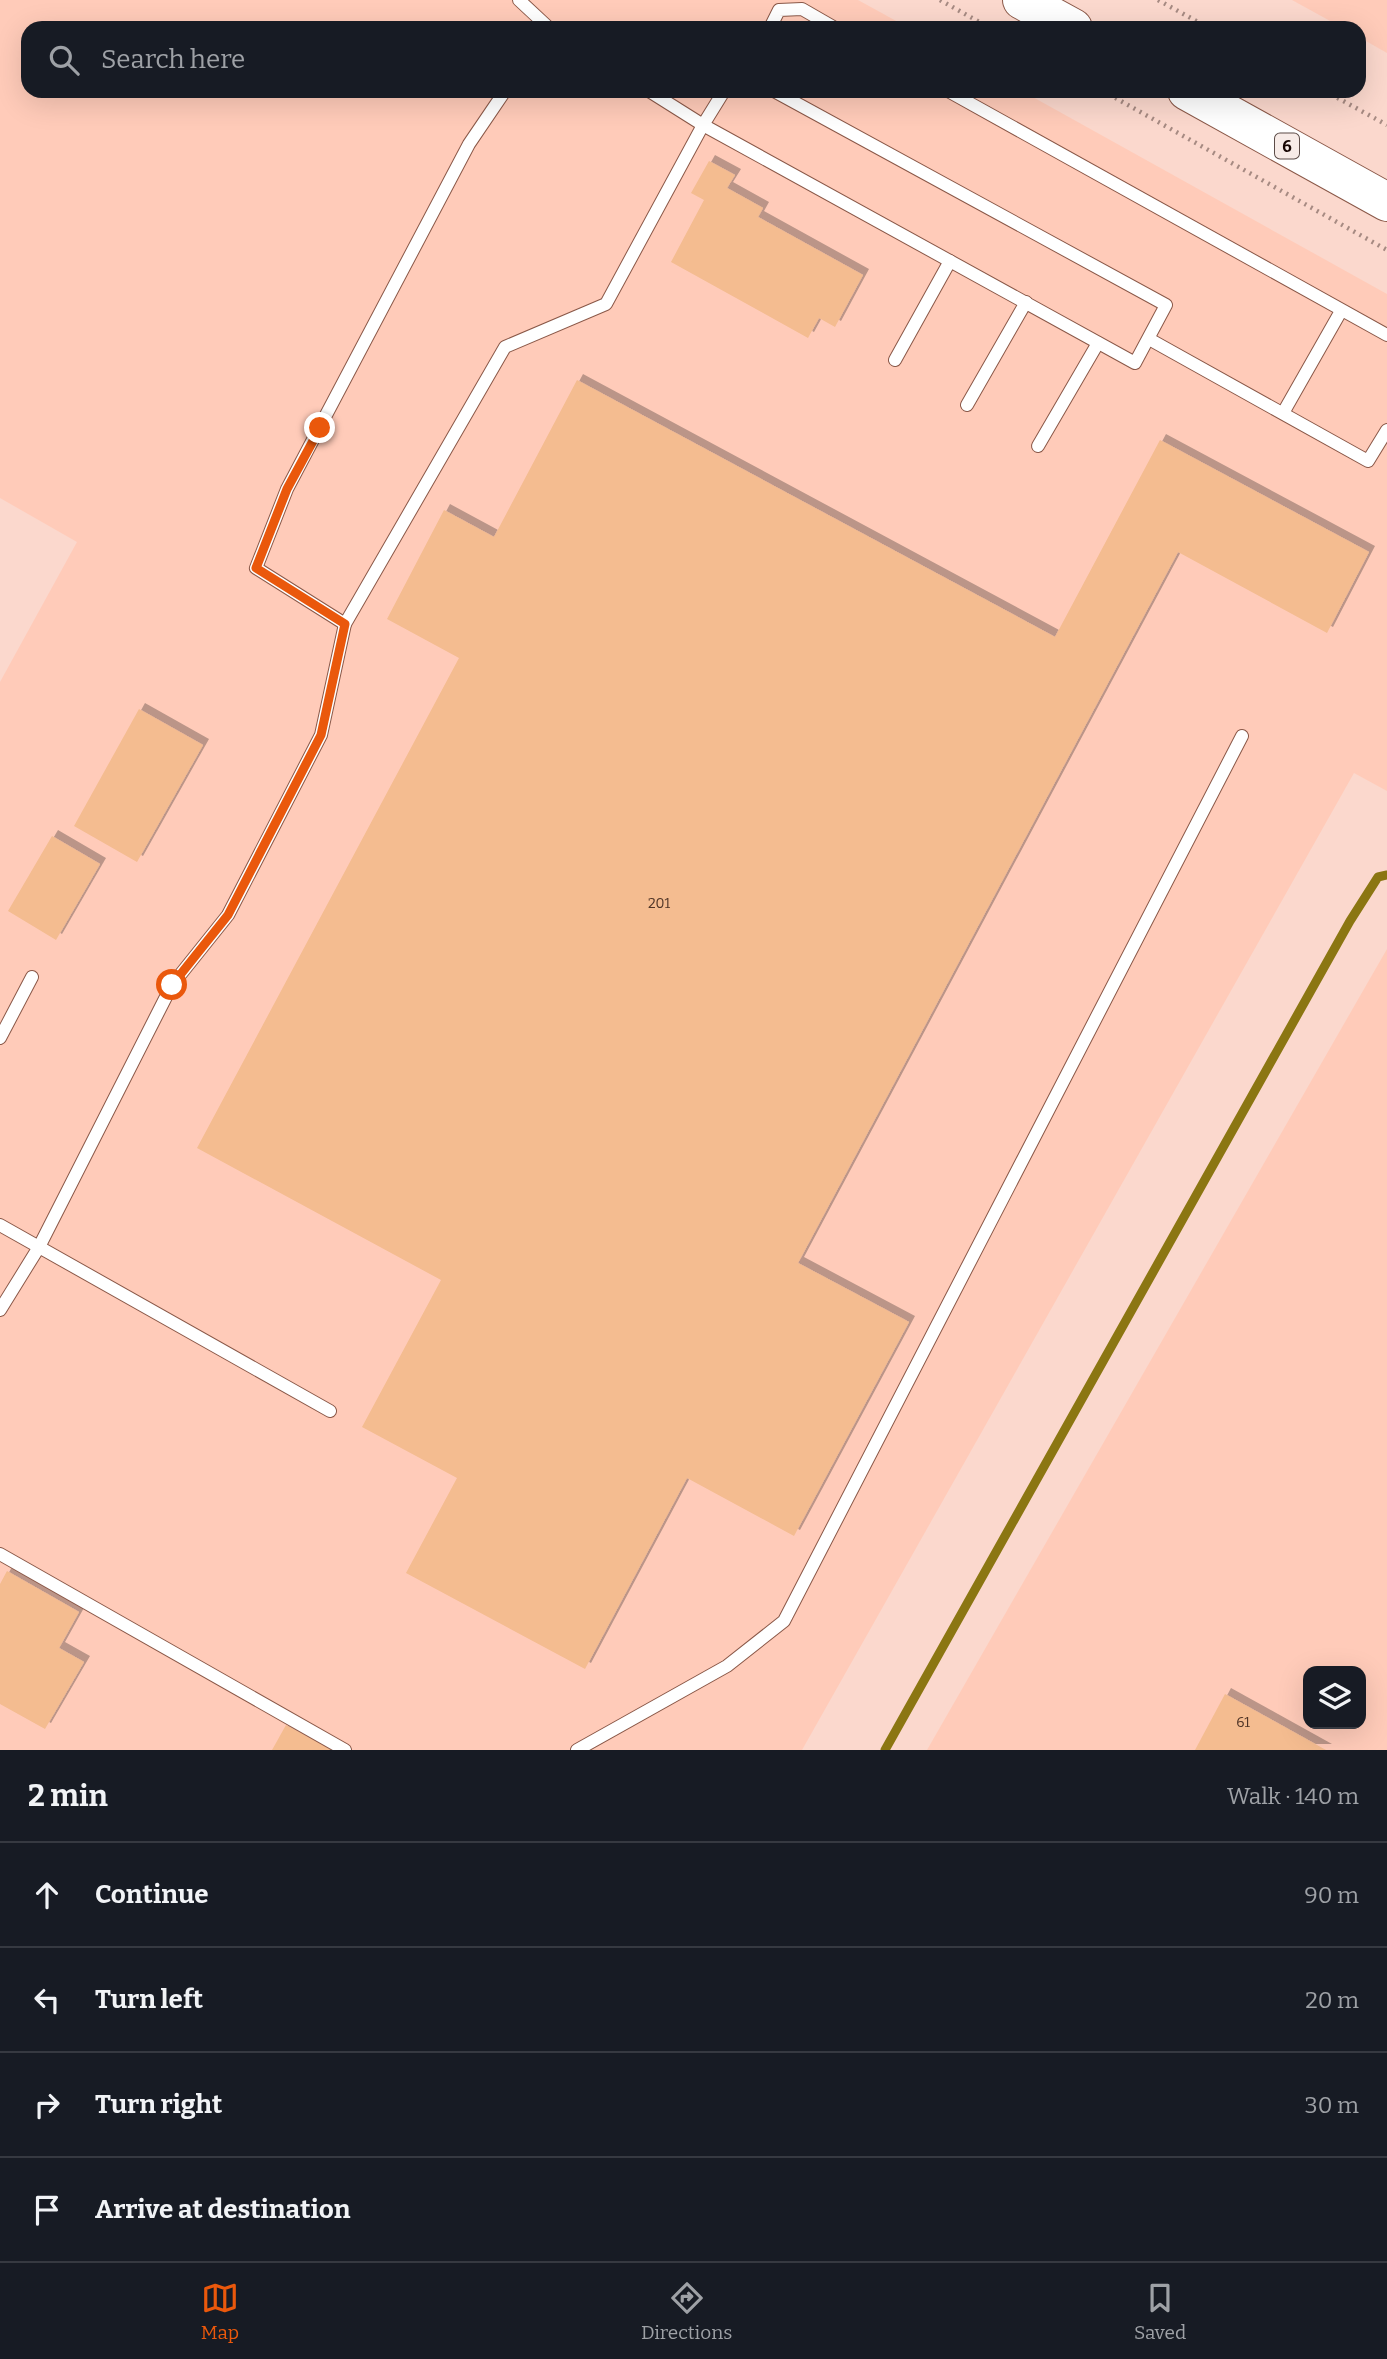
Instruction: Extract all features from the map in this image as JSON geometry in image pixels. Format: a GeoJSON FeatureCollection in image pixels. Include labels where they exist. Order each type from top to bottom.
{"type":"FeatureCollection","features":[{"type":"Feature","properties":{"kind":"main road"},"geometry":{"type":"LineString","coordinates":[[1022,0],[1060,21]]}},
{"type":"Feature","properties":{"kind":"main road","name":"6"},"geometry":{"type":"LineString","coordinates":[[1200,98],[1387,202]]}},
{"type":"Feature","properties":{"kind":"lane"},"geometry":{"type":"LineString","coordinates":[[520,0],[541,21]]}},
{"type":"Feature","properties":{"kind":"lane"},"geometry":{"type":"LineString","coordinates":[[774,21],[779,10],[802,9],[823,21]]}},
{"type":"Feature","properties":{"kind":"lane"},"geometry":{"type":"LineString","coordinates":[[345,624],[256,568],[287,489],[469,144],[500,98]]}},
{"type":"Feature","properties":{"kind":"lane"},"geometry":{"type":"LineString","coordinates":[[660,98],[703,125],[1135,363],[1167,305],[787,98]]}},
{"type":"Feature","properties":{"kind":"lane"},"geometry":{"type":"LineString","coordinates":[[0,1310],[38,1247],[172,985],[228,915],[321,735],[345,624],[505,347],[606,304],[720,98]]}},
{"type":"Feature","properties":{"kind":"lane"},"geometry":{"type":"LineString","coordinates":[[961,98],[1387,335]]}},
{"type":"Feature","properties":{"kind":"lane"},"geometry":{"type":"LineString","coordinates":[[895,359],[950,261]]}},
{"type":"Feature","properties":{"kind":"lane"},"geometry":{"type":"LineString","coordinates":[[967,405],[1026,302]]}},
{"type":"Feature","properties":{"kind":"lane"},"geometry":{"type":"LineString","coordinates":[[1283,413],[1341,311]]}},
{"type":"Feature","properties":{"kind":"lane"},"geometry":{"type":"LineString","coordinates":[[1149,339],[1368,461],[1387,430]]}},
{"type":"Feature","properties":{"kind":"lane"},"geometry":{"type":"LineString","coordinates":[[1038,446],[1098,343]]}},
{"type":"Feature","properties":{"kind":"lane"},"geometry":{"type":"LineString","coordinates":[[577,1750],[727,1665],[784,1621],[1242,736]]}},
{"type":"Feature","properties":{"kind":"lane"},"geometry":{"type":"LineString","coordinates":[[0,1038],[32,977]]}},
{"type":"Feature","properties":{"kind":"lane"},"geometry":{"type":"LineString","coordinates":[[0,1225],[330,1411]]}},
{"type":"Feature","properties":{"kind":"lane"},"geometry":{"type":"LineString","coordinates":[[0,1554],[345,1750]]}},
{"type":"Feature","properties":{"kind":"path"},"geometry":{"type":"LineString","coordinates":[[940,0],[978,21]]}},
{"type":"Feature","properties":{"kind":"path"},"geometry":{"type":"LineString","coordinates":[[1158,0],[1196,21]]}},
{"type":"Feature","properties":{"kind":"path"},"geometry":{"type":"LineString","coordinates":[[1116,98],[1387,250]]}},
{"type":"Feature","properties":{"kind":"path"},"geometry":{"type":"LineString","coordinates":[[1338,98],[1387,125]]}},
{"type":"Feature","properties":{"kind":"shaded area"},"geometry":{"type":"Polygon","coordinates":[[[0,0],[858,0],[896,21],[21,21],[21,98],[1035,98],[1387,294],[1387,791],[1354,773],[802,1750],[0,1750],[0,682],[77,542],[0,498],[0,0]]]}},
{"type":"Feature","properties":{"kind":"shaded area"},"geometry":{"type":"Polygon","coordinates":[[[1292,0],[1387,0],[1387,53],[1366,41],[1366,21],[1330,21],[1292,0]]]}},
{"type":"Feature","properties":{"kind":"shaded area"},"geometry":{"type":"Polygon","coordinates":[[[1387,949],[1387,1750],[927,1750],[1387,949]]]}},
{"type":"Feature","properties":{"kind":"building"},"geometry":{"type":"Polygon","coordinates":[[[709,161],[735,175],[727,188],[763,208],[758,217],[863,275],[835,327],[819,318],[808,338],[671,262],[704,200],[691,193],[709,161]]]}},
{"type":"Feature","properties":{"kind":"building"},"geometry":{"type":"Polygon","coordinates":[[[577,380],[1055,637],[1160,440],[1369,552],[1327,633],[1178,552],[798,1263],[909,1322],[794,1536],[687,1478],[585,1669],[406,1573],[457,1478],[362,1427],[441,1280],[197,1148],[459,658],[387,619],[444,510],[494,537],[577,380]]]}},
{"type":"Feature","properties":{"kind":"building"},"geometry":{"type":"Polygon","coordinates":[[[139,709],[203,745],[137,862],[74,826],[139,709]]]}},
{"type":"Feature","properties":{"kind":"building"},"geometry":{"type":"Polygon","coordinates":[[[52,836],[100,864],[56,940],[8,911],[52,836]]]}},
{"type":"Feature","properties":{"kind":"building"},"geometry":{"type":"Polygon","coordinates":[[[7,1571],[79,1612],[59,1648],[84,1662],[45,1729],[0,1704],[0,1584],[7,1571]]]}},
{"type":"Feature","properties":{"kind":"building"},"geometry":{"type":"Polygon","coordinates":[[[1225,1694],[1326,1750],[1195,1750],[1225,1694]]]}},
{"type":"Feature","properties":{"kind":"building"},"geometry":{"type":"Polygon","coordinates":[[[286,1725],[332,1750],[272,1750],[286,1725]]]}},
{"type":"Feature","properties":{"kind":"waterway"},"geometry":{"type":"LineString","coordinates":[[885,1750],[1350,921],[1378,877],[1387,875]]}},
{"type":"Feature","properties":{"kind":"route"},"geometry":{"type":"LineString","coordinates":[[172,985],[228,915],[321,735],[345,624],[256,568],[287,489],[320,428]]}}]}
